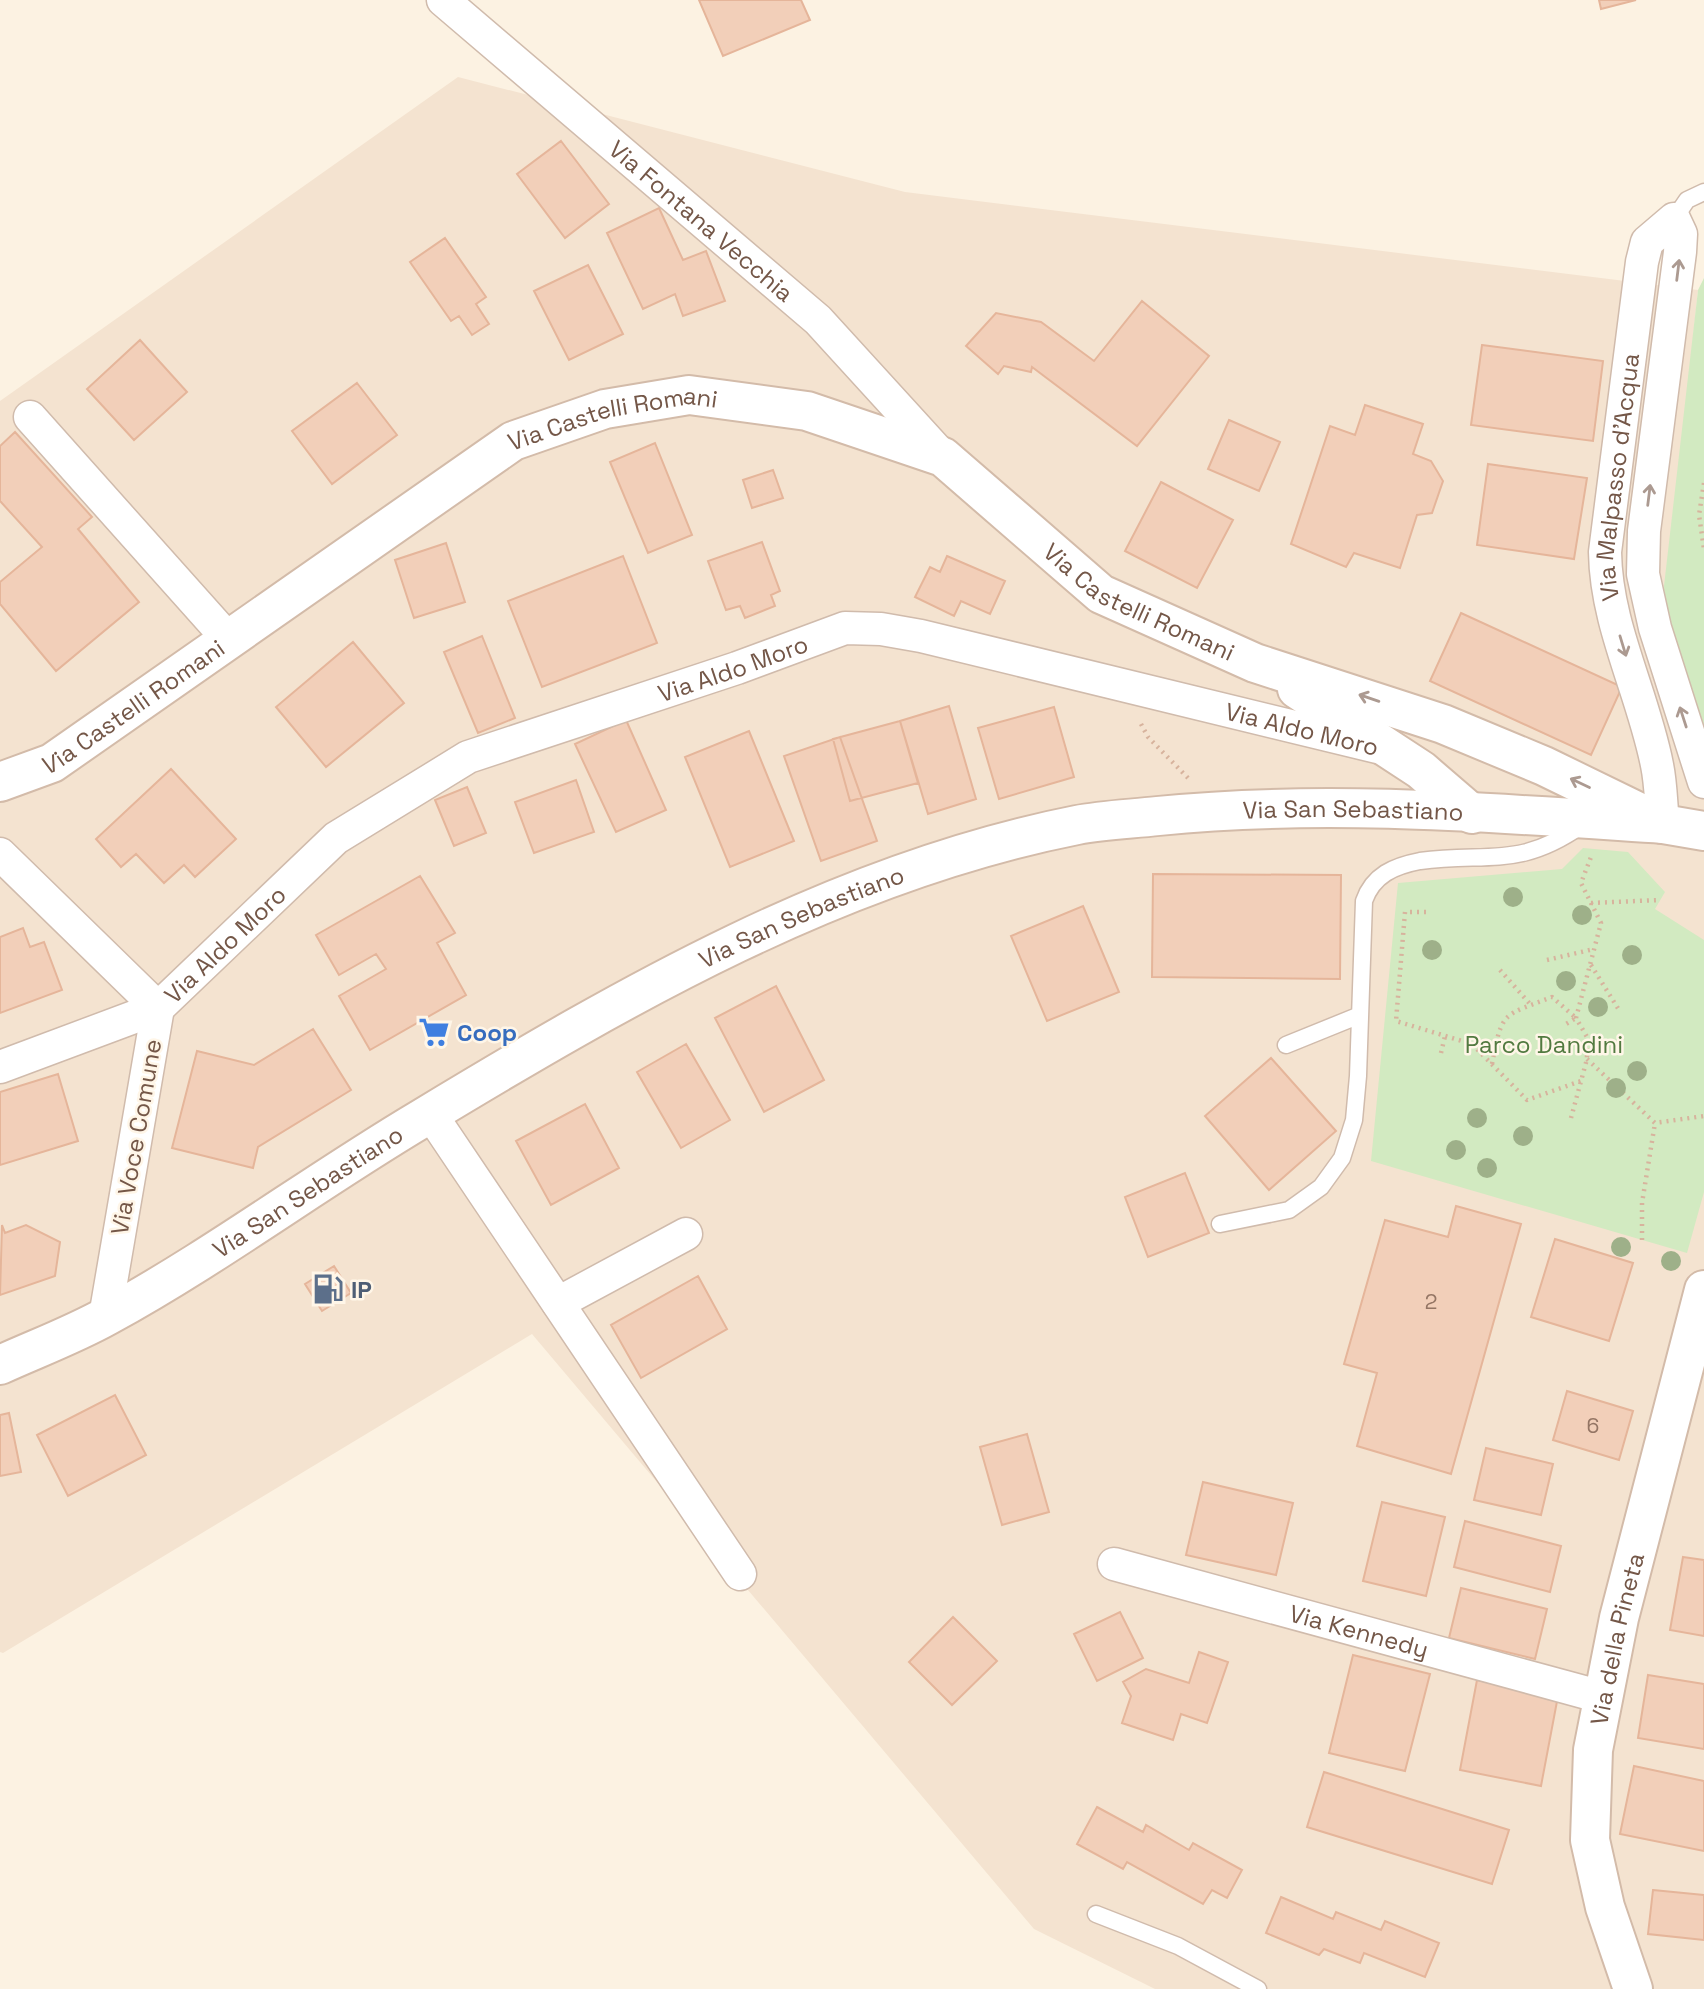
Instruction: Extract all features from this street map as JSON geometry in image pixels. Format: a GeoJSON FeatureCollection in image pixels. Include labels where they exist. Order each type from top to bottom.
{"type":"FeatureCollection","features":[{"type":"Feature","properties":{"kind":"street","name":"Via Fontana Vecchia"},"geometry":{"type":"LineString","coordinates":[[443,0],[818,320],[943,457]]}},
{"type":"Feature","properties":{"kind":"street","name":"Via Malpasso d'Acqua"},"geometry":{"type":"LineString","coordinates":[[1663,824],[1657,765],[1612,615],[1605,580],[1605,552],[1642,262],[1647,242],[1674,219],[1681,234],[1681,252],[1644,530],[1643,574],[1655,628],[1704,782]]}},
{"type":"Feature","properties":{"kind":"street","name":"Via Castelli Romani"},"geometry":{"type":"LineString","coordinates":[[0,782],[52,763],[513,441],[605,409],[689,395],[794,409],[943,457],[1101,594],[1255,663]]}},
{"type":"Feature","properties":{"kind":"street"},"geometry":{"type":"LineString","coordinates":[[30,416],[230,641]]}},
{"type":"Feature","properties":{"kind":"street","name":"Via Aldo Moro"},"geometry":{"type":"LineString","coordinates":[[158,1008],[337,838],[468,757],[737,668],[845,628],[881,629],[1146,689],[1393,750]]}},
{"type":"Feature","properties":{"kind":"street"},"geometry":{"type":"LineString","coordinates":[[1255,663],[1443,724],[1544,766],[1663,824]]}},
{"type":"Feature","properties":{"kind":"street"},"geometry":{"type":"LineString","coordinates":[[1255,663],[1393,750],[1472,814]]}},
{"type":"Feature","properties":{"kind":"street"},"geometry":{"type":"LineString","coordinates":[[1393,750],[1396,769],[1394,808]]}},
{"type":"Feature","properties":{"kind":"street","name":"Via San Sebastiano"},"geometry":{"type":"LineString","coordinates":[[0,1365],[105,1317],[254,1227],[430,1113],[701,959],[837,897],[964,851],[1081,824],[1197,812],[1304,806],[1394,808],[1472,814],[1592,834],[1663,824],[1704,831]]}},
{"type":"Feature","properties":{"kind":"street","name":"Via Voce Comune"},"geometry":{"type":"LineString","coordinates":[[0,854],[158,1008],[105,1317]]}},
{"type":"Feature","properties":{"kind":"street"},"geometry":{"type":"LineString","coordinates":[[0,1067],[158,1008]]}},
{"type":"Feature","properties":{"kind":"street"},"geometry":{"type":"LineString","coordinates":[[430,1113],[740,1574]]}},
{"type":"Feature","properties":{"kind":"street"},"geometry":{"type":"LineString","coordinates":[[558,1303],[686,1234]]}},
{"type":"Feature","properties":{"kind":"street","name":"Via della Pineta"},"geometry":{"type":"LineString","coordinates":[[1633,1989],[1605,1906],[1590,1840],[1590,1781],[1602,1697],[1619,1618],[1704,1290]]}},
{"type":"Feature","properties":{"kind":"street","name":"Via Kennedy"},"geometry":{"type":"LineString","coordinates":[[1114,1564],[1602,1697]]}},
{"type":"Feature","properties":{"kind":"lane","name":"Via Malpasso d'Acqua"},"geometry":{"type":"LineString","coordinates":[[1674,219],[1687,200],[1704,192]]}},
{"type":"Feature","properties":{"kind":"lane"},"geometry":{"type":"LineString","coordinates":[[1220,1224],[1289,1210],[1305,1200],[1331,1176],[1342,1158],[1354,1119],[1364,901],[1375,880],[1404,864],[1531,853],[1592,834]]}},
{"type":"Feature","properties":{"kind":"lane"},"geometry":{"type":"LineString","coordinates":[[1286,1045],[1360,1015]]}},
{"type":"Feature","properties":{"kind":"lane"},"geometry":{"type":"LineString","coordinates":[[1096,1914],[1178,1946],[1258,1989]]}},
{"type":"Feature","properties":{"kind":"path"},"geometry":{"type":"LineString","coordinates":[[1704,483],[1699,516],[1704,549]]}},
{"type":"Feature","properties":{"kind":"path"},"geometry":{"type":"LineString","coordinates":[[1146,689],[1141,719],[1144,732],[1187,775],[1197,812]]}},
{"type":"Feature","properties":{"kind":"path"},"geometry":{"type":"LineString","coordinates":[[1566,1024],[1576,1018],[1601,923],[1581,883],[1592,834]]}},
{"type":"Feature","properties":{"kind":"path"},"geometry":{"type":"LineString","coordinates":[[1591,903],[1660,900]]}},
{"type":"Feature","properties":{"kind":"path"},"geometry":{"type":"LineString","coordinates":[[1426,912],[1405,912],[1396,1021],[1472,1044],[1527,1100],[1581,1081]]}},
{"type":"Feature","properties":{"kind":"path"},"geometry":{"type":"LineString","coordinates":[[1547,960],[1595,949]]}},
{"type":"Feature","properties":{"kind":"path"},"geometry":{"type":"LineString","coordinates":[[1591,965],[1619,1010]]}},
{"type":"Feature","properties":{"kind":"path"},"geometry":{"type":"LineString","coordinates":[[1500,970],[1531,1005]]}},
{"type":"Feature","properties":{"kind":"path"},"geometry":{"type":"LineString","coordinates":[[1492,1064],[1499,1026],[1507,1013],[1552,996],[1576,1018],[1587,1037],[1587,1059],[1571,1118]]}},
{"type":"Feature","properties":{"kind":"path"},"geometry":{"type":"LineString","coordinates":[[1440,1053],[1445,1036]]}},
{"type":"Feature","properties":{"kind":"path"},"geometry":{"type":"LineString","coordinates":[[1587,1059],[1655,1123]]}},
{"type":"Feature","properties":{"kind":"path"},"geometry":{"type":"LineString","coordinates":[[1655,1123],[1704,1116]]}},
{"type":"Feature","properties":{"kind":"path"},"geometry":{"type":"LineString","coordinates":[[1642,1240],[1642,1203],[1655,1123]]}},
{"type":"Feature","properties":{"kind":"shaded area"},"geometry":{"type":"Polygon","coordinates":[[[458,77],[905,192],[1698,290],[1665,609],[1704,728],[1704,1989],[1155,1989],[1034,1929],[532,1334],[3,1653],[0,1652],[0,401],[458,77]]]}},
{"type":"Feature","properties":{"kind":"green space"},"geometry":{"type":"Polygon","coordinates":[[[1704,278],[1704,728],[1665,610],[1664,586],[1698,290],[1704,278]]]}},
{"type":"Feature","properties":{"kind":"green space","name":"Parco Dandini"},"geometry":{"type":"Polygon","coordinates":[[[1583,848],[1628,852],[1665,892],[1655,909],[1704,940],[1704,1192],[1687,1253],[1371,1161],[1398,883],[1562,869],[1583,848]]]}},
{"type":"Feature","properties":{"kind":"building"},"geometry":{"type":"Polygon","coordinates":[[[699,0],[801,0],[810,20],[723,56],[699,0]]]}},
{"type":"Feature","properties":{"kind":"building"},"geometry":{"type":"Polygon","coordinates":[[[1599,0],[1636,0],[1601,9],[1599,0]]]}},
{"type":"Feature","properties":{"kind":"building"},"geometry":{"type":"Polygon","coordinates":[[[561,141],[609,204],[565,238],[517,174],[561,141]]]}},
{"type":"Feature","properties":{"kind":"building"},"geometry":{"type":"Polygon","coordinates":[[[659,208],[683,260],[706,251],[725,301],[683,316],[675,294],[643,309],[607,233],[659,208]]]}},
{"type":"Feature","properties":{"kind":"building"},"geometry":{"type":"Polygon","coordinates":[[[445,238],[486,297],[476,304],[489,324],[472,335],[459,316],[451,321],[410,262],[445,238]]]}},
{"type":"Feature","properties":{"kind":"building"},"geometry":{"type":"Polygon","coordinates":[[[588,265],[623,334],[569,360],[534,291],[588,265]]]}},
{"type":"Feature","properties":{"kind":"building"},"geometry":{"type":"Polygon","coordinates":[[[1142,301],[1209,356],[1137,446],[1032,367],[1031,372],[1004,366],[998,374],[966,346],[996,313],[1041,322],[1094,361],[1142,301]]]}},
{"type":"Feature","properties":{"kind":"building"},"geometry":{"type":"Polygon","coordinates":[[[140,340],[187,392],[134,440],[87,389],[140,340]]]}},
{"type":"Feature","properties":{"kind":"building"},"geometry":{"type":"Polygon","coordinates":[[[1482,345],[1603,361],[1593,441],[1471,425],[1482,345]]]}},
{"type":"Feature","properties":{"kind":"building"},"geometry":{"type":"Polygon","coordinates":[[[357,383],[397,435],[332,484],[292,431],[357,383]]]}},
{"type":"Feature","properties":{"kind":"building"},"geometry":{"type":"Polygon","coordinates":[[[1365,405],[1423,424],[1413,454],[1431,461],[1443,481],[1432,513],[1417,515],[1400,568],[1354,553],[1346,567],[1291,544],[1330,426],[1355,435],[1365,405]]]}},
{"type":"Feature","properties":{"kind":"building"},"geometry":{"type":"Polygon","coordinates":[[[1229,420],[1280,442],[1259,491],[1208,469],[1229,420]]]}},
{"type":"Feature","properties":{"kind":"building"},"geometry":{"type":"Polygon","coordinates":[[[15,432],[92,517],[78,529],[139,602],[56,671],[0,604],[0,582],[42,547],[0,501],[0,446],[15,432]]]}},
{"type":"Feature","properties":{"kind":"building"},"geometry":{"type":"Polygon","coordinates":[[[655,443],[692,535],[648,553],[610,462],[655,443]]]}},
{"type":"Feature","properties":{"kind":"building"},"geometry":{"type":"Polygon","coordinates":[[[1488,464],[1587,478],[1574,559],[1477,545],[1488,464]]]}},
{"type":"Feature","properties":{"kind":"building"},"geometry":{"type":"Polygon","coordinates":[[[773,470],[783,498],[752,508],[743,480],[773,470]]]}},
{"type":"Feature","properties":{"kind":"building"},"geometry":{"type":"Polygon","coordinates":[[[1161,482],[1233,520],[1197,588],[1125,551],[1161,482]]]}},
{"type":"Feature","properties":{"kind":"building"},"geometry":{"type":"Polygon","coordinates":[[[762,542],[780,591],[771,595],[775,606],[745,618],[740,606],[726,610],[708,561],[762,542]]]}},
{"type":"Feature","properties":{"kind":"building"},"geometry":{"type":"Polygon","coordinates":[[[446,543],[465,602],[414,618],[395,560],[446,543]]]}},
{"type":"Feature","properties":{"kind":"building"},"geometry":{"type":"Polygon","coordinates":[[[623,556],[657,643],[542,687],[508,601],[623,556]]]}},
{"type":"Feature","properties":{"kind":"building"},"geometry":{"type":"Polygon","coordinates":[[[947,556],[1005,581],[990,614],[961,601],[954,616],[915,597],[930,567],[940,572],[947,556]]]}},
{"type":"Feature","properties":{"kind":"building"},"geometry":{"type":"Polygon","coordinates":[[[1461,613],[1622,687],[1591,755],[1430,681],[1461,613]]]}},
{"type":"Feature","properties":{"kind":"building"},"geometry":{"type":"Polygon","coordinates":[[[482,636],[515,718],[478,733],[444,652],[482,636]]]}},
{"type":"Feature","properties":{"kind":"building"},"geometry":{"type":"Polygon","coordinates":[[[353,642],[404,703],[326,767],[276,707],[353,642]]]}},
{"type":"Feature","properties":{"kind":"building"},"geometry":{"type":"Polygon","coordinates":[[[949,706],[976,799],[928,814],[900,721],[949,706]]]}},
{"type":"Feature","properties":{"kind":"building"},"geometry":{"type":"Polygon","coordinates":[[[1054,707],[1074,777],[999,799],[978,728],[1054,707]]]}},
{"type":"Feature","properties":{"kind":"building"},"geometry":{"type":"Polygon","coordinates":[[[626,720],[666,810],[616,832],[575,744],[626,720]]]}},
{"type":"Feature","properties":{"kind":"building"},"geometry":{"type":"Polygon","coordinates":[[[900,721],[918,783],[850,801],[833,739],[900,721]]]}},
{"type":"Feature","properties":{"kind":"building"},"geometry":{"type":"Polygon","coordinates":[[[749,731],[794,841],[730,867],[685,757],[749,731]]]}},
{"type":"Feature","properties":{"kind":"building"},"geometry":{"type":"Polygon","coordinates":[[[840,737],[877,841],[821,861],[784,756],[840,737]]]}},
{"type":"Feature","properties":{"kind":"building"},"geometry":{"type":"Polygon","coordinates":[[[171,769],[236,839],[195,877],[184,865],[164,883],[136,854],[121,867],[96,839],[171,769]]]}},
{"type":"Feature","properties":{"kind":"building"},"geometry":{"type":"Polygon","coordinates":[[[576,780],[594,832],[534,853],[515,802],[576,780]]]}},
{"type":"Feature","properties":{"kind":"building"},"geometry":{"type":"Polygon","coordinates":[[[467,787],[486,833],[454,846],[435,800],[467,787]]]}},
{"type":"Feature","properties":{"kind":"building"},"geometry":{"type":"Polygon","coordinates":[[[1153,874],[1341,875],[1340,979],[1152,977],[1153,874]]]}},
{"type":"Feature","properties":{"kind":"building"},"geometry":{"type":"Polygon","coordinates":[[[420,876],[455,933],[437,943],[466,995],[370,1050],[339,996],[386,969],[376,954],[339,975],[316,935],[420,876]]]}},
{"type":"Feature","properties":{"kind":"building"},"geometry":{"type":"Polygon","coordinates":[[[1083,906],[1119,992],[1047,1021],[1011,936],[1083,906]]]}},
{"type":"Feature","properties":{"kind":"building"},"geometry":{"type":"Polygon","coordinates":[[[23,928],[30,947],[44,942],[62,990],[0,1013],[0,937],[23,928]]]}},
{"type":"Feature","properties":{"kind":"building"},"geometry":{"type":"Polygon","coordinates":[[[776,986],[824,1080],[764,1112],[715,1018],[776,986]]]}},
{"type":"Feature","properties":{"kind":"building"},"geometry":{"type":"Polygon","coordinates":[[[313,1029],[351,1090],[258,1147],[253,1168],[172,1148],[197,1051],[254,1065],[313,1029]]]}},
{"type":"Feature","properties":{"kind":"building"},"geometry":{"type":"Polygon","coordinates":[[[686,1044],[730,1120],[681,1148],[637,1072],[686,1044]]]}},
{"type":"Feature","properties":{"kind":"building"},"geometry":{"type":"Polygon","coordinates":[[[1271,1058],[1336,1131],[1269,1190],[1205,1116],[1271,1058]]]}},
{"type":"Feature","properties":{"kind":"building"},"geometry":{"type":"Polygon","coordinates":[[[58,1074],[78,1141],[0,1165],[0,1092],[58,1074]]]}},
{"type":"Feature","properties":{"kind":"building"},"geometry":{"type":"Polygon","coordinates":[[[585,1104],[619,1168],[551,1205],[516,1141],[585,1104]]]}},
{"type":"Feature","properties":{"kind":"building"},"geometry":{"type":"Polygon","coordinates":[[[1185,1173],[1209,1233],[1148,1257],[1125,1197],[1185,1173]]]}},
{"type":"Feature","properties":{"kind":"building"},"geometry":{"type":"Polygon","coordinates":[[[1456,1206],[1521,1224],[1451,1474],[1357,1446],[1377,1373],[1344,1364],[1385,1220],[1448,1237],[1456,1206]]]}},
{"type":"Feature","properties":{"kind":"building"},"geometry":{"type":"Polygon","coordinates":[[[2,1225],[5,1233],[26,1225],[60,1242],[55,1276],[0,1295],[2,1225]]]}},
{"type":"Feature","properties":{"kind":"building"},"geometry":{"type":"Polygon","coordinates":[[[1555,1239],[1633,1263],[1609,1341],[1531,1317],[1555,1239]]]}},
{"type":"Feature","properties":{"kind":"building","name":"IP"},"geometry":{"type":"Polygon","coordinates":[[[334,1266],[351,1293],[322,1311],[305,1284],[334,1266]]]}},
{"type":"Feature","properties":{"kind":"building"},"geometry":{"type":"Polygon","coordinates":[[[698,1276],[727,1329],[641,1378],[611,1325],[698,1276]]]}},
{"type":"Feature","properties":{"kind":"building"},"geometry":{"type":"Polygon","coordinates":[[[1567,1391],[1633,1411],[1619,1460],[1553,1440],[1567,1391]]]}},
{"type":"Feature","properties":{"kind":"building"},"geometry":{"type":"Polygon","coordinates":[[[115,1395],[146,1455],[68,1496],[37,1435],[115,1395]]]}},
{"type":"Feature","properties":{"kind":"building"},"geometry":{"type":"Polygon","coordinates":[[[9,1413],[21,1472],[0,1476],[0,1415],[9,1413]]]}},
{"type":"Feature","properties":{"kind":"building"},"geometry":{"type":"Polygon","coordinates":[[[1027,1434],[1049,1512],[1002,1525],[980,1447],[1027,1434]]]}},
{"type":"Feature","properties":{"kind":"building"},"geometry":{"type":"Polygon","coordinates":[[[1486,1448],[1553,1464],[1541,1515],[1474,1500],[1486,1448]]]}},
{"type":"Feature","properties":{"kind":"building"},"geometry":{"type":"Polygon","coordinates":[[[1203,1482],[1293,1503],[1276,1575],[1186,1555],[1203,1482]]]}},
{"type":"Feature","properties":{"kind":"building"},"geometry":{"type":"Polygon","coordinates":[[[1382,1502],[1445,1517],[1426,1596],[1363,1581],[1382,1502]]]}},
{"type":"Feature","properties":{"kind":"building"},"geometry":{"type":"Polygon","coordinates":[[[1465,1521],[1561,1546],[1550,1592],[1454,1567],[1465,1521]]]}},
{"type":"Feature","properties":{"kind":"building"},"geometry":{"type":"Polygon","coordinates":[[[1683,1557],[1704,1560],[1704,1636],[1670,1630],[1683,1557]]]}},
{"type":"Feature","properties":{"kind":"building"},"geometry":{"type":"Polygon","coordinates":[[[1461,1588],[1547,1609],[1535,1659],[1449,1638],[1461,1588]]]}},
{"type":"Feature","properties":{"kind":"building"},"geometry":{"type":"Polygon","coordinates":[[[1120,1612],[1143,1658],[1097,1681],[1074,1634],[1120,1612]]]}},
{"type":"Feature","properties":{"kind":"building"},"geometry":{"type":"Polygon","coordinates":[[[953,1617],[997,1661],[952,1705],[909,1662],[953,1617]]]}},
{"type":"Feature","properties":{"kind":"building"},"geometry":{"type":"Polygon","coordinates":[[[1199,1652],[1228,1662],[1207,1723],[1181,1714],[1173,1740],[1122,1723],[1131,1696],[1123,1682],[1146,1669],[1189,1683],[1199,1652]]]}},
{"type":"Feature","properties":{"kind":"building"},"geometry":{"type":"Polygon","coordinates":[[[1353,1655],[1430,1674],[1405,1771],[1329,1753],[1353,1655]]]}},
{"type":"Feature","properties":{"kind":"building"},"geometry":{"type":"Polygon","coordinates":[[[1648,1675],[1704,1684],[1704,1749],[1638,1738],[1648,1675]]]}},
{"type":"Feature","properties":{"kind":"building"},"geometry":{"type":"Polygon","coordinates":[[[1477,1680],[1558,1696],[1541,1786],[1460,1770],[1477,1680]]]}},
{"type":"Feature","properties":{"kind":"building"},"geometry":{"type":"Polygon","coordinates":[[[1634,1766],[1704,1781],[1704,1851],[1620,1834],[1634,1766]]]}},
{"type":"Feature","properties":{"kind":"building"},"geometry":{"type":"Polygon","coordinates":[[[1324,1772],[1509,1830],[1492,1884],[1307,1827],[1324,1772]]]}},
{"type":"Feature","properties":{"kind":"building"},"geometry":{"type":"Polygon","coordinates":[[[1097,1807],[1143,1832],[1146,1825],[1189,1850],[1193,1843],[1242,1870],[1227,1898],[1212,1890],[1203,1904],[1127,1862],[1123,1869],[1077,1844],[1097,1807]]]}},
{"type":"Feature","properties":{"kind":"building"},"geometry":{"type":"Polygon","coordinates":[[[1653,1890],[1704,1895],[1704,1940],[1648,1934],[1653,1890]]]}},
{"type":"Feature","properties":{"kind":"building"},"geometry":{"type":"Polygon","coordinates":[[[1281,1897],[1333,1919],[1336,1912],[1381,1930],[1385,1921],[1439,1943],[1425,1977],[1364,1953],[1360,1963],[1324,1949],[1319,1955],[1266,1933],[1281,1897]]]}},
{"type":"Feature","properties":{"kind":"place","name":"Coop"},"geometry":{"type":"Point","coordinates":[434,1032]}},
{"type":"Feature","properties":{"kind":"place","name":"IP"},"geometry":{"type":"Point","coordinates":[328,1289]}}]}
